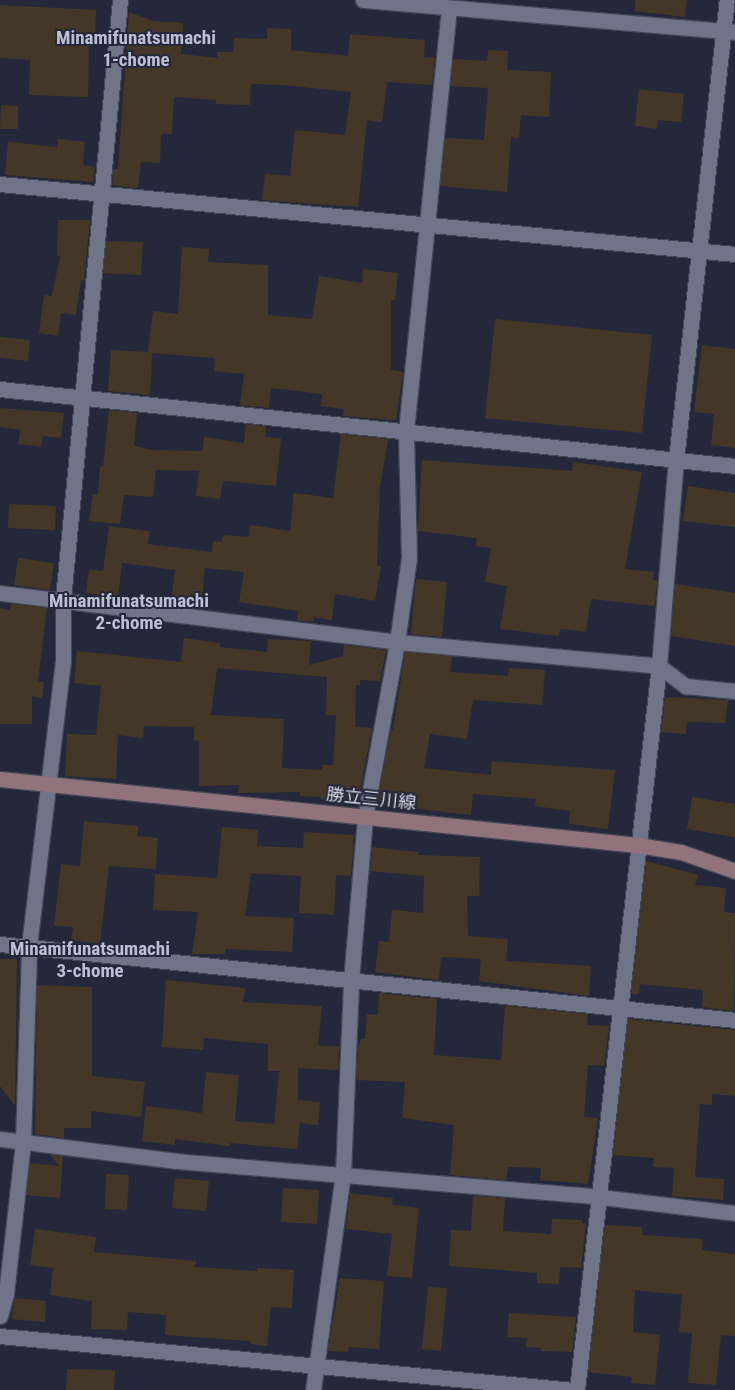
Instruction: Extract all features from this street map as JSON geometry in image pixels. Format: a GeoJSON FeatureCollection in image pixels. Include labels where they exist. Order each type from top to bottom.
{"type":"FeatureCollection","features":[{"type":"Feature","properties":{"kind":"main road","name":"勝立三川線"},"geometry":{"type":"LineString","coordinates":[[0,779],[638,845],[681,852],[735,870]]}},
{"type":"Feature","properties":{"kind":"street"},"geometry":{"type":"LineString","coordinates":[[0,1316],[6,1294],[23,1142],[29,946],[46,784],[63,662],[63,599],[84,398],[120,0]]}},
{"type":"Feature","properties":{"kind":"street"},"geometry":{"type":"LineString","coordinates":[[363,0],[729,32]]}},
{"type":"Feature","properties":{"kind":"street"},"geometry":{"type":"LineString","coordinates":[[577,1390],[601,1197],[659,666],[676,460],[729,32],[727,0]]}},
{"type":"Feature","properties":{"kind":"street"},"geometry":{"type":"LineString","coordinates":[[313,1390],[343,1174],[351,981],[365,817],[397,642],[409,558],[406,430],[449,8]]}},
{"type":"Feature","properties":{"kind":"street"},"geometry":{"type":"LineString","coordinates":[[0,184],[735,254]]}},
{"type":"Feature","properties":{"kind":"street"},"geometry":{"type":"LineString","coordinates":[[0,389],[406,430],[735,466]]}},
{"type":"Feature","properties":{"kind":"street"},"geometry":{"type":"LineString","coordinates":[[0,593],[63,599],[397,642],[659,666],[686,686],[735,691]]}},
{"type":"Feature","properties":{"kind":"street"},"geometry":{"type":"LineString","coordinates":[[0,944],[735,1020]]}},
{"type":"Feature","properties":{"kind":"street"},"geometry":{"type":"LineString","coordinates":[[0,1139],[176,1161],[601,1197],[735,1213]]}},
{"type":"Feature","properties":{"kind":"street"},"geometry":{"type":"LineString","coordinates":[[0,1336],[316,1368],[573,1390]]}},
{"type":"Feature","properties":{"kind":"building"},"geometry":{"type":"Polygon","coordinates":[[[635,0],[687,0],[685,17],[635,11],[635,0]]]}},
{"type":"Feature","properties":{"kind":"building"},"geometry":{"type":"Polygon","coordinates":[[[0,5],[96,10],[95,42],[89,42],[88,97],[29,95],[30,60],[0,58],[0,5]]]}},
{"type":"Feature","properties":{"kind":"building"},"geometry":{"type":"Polygon","coordinates":[[[129,12],[153,21],[183,23],[181,54],[217,58],[217,52],[233,52],[234,38],[267,39],[267,28],[291,29],[291,50],[348,56],[350,34],[425,40],[424,57],[435,58],[432,85],[387,82],[382,122],[367,120],[358,207],[262,200],[265,174],[290,176],[295,130],[345,135],[351,92],[282,85],[251,84],[250,105],[216,104],[216,100],[174,97],[172,134],[161,134],[160,163],[141,162],[138,188],[112,185],[113,169],[118,169],[129,12]]]}},
{"type":"Feature","properties":{"kind":"building"},"geometry":{"type":"Polygon","coordinates":[[[488,50],[508,51],[507,70],[551,72],[549,117],[521,115],[519,138],[511,137],[507,192],[440,186],[445,138],[484,140],[488,88],[450,86],[453,59],[487,61],[488,50]]]}},
{"type":"Feature","properties":{"kind":"building"},"geometry":{"type":"Polygon","coordinates":[[[639,89],[684,94],[681,122],[658,120],[657,129],[635,126],[639,89]]]}},
{"type":"Feature","properties":{"kind":"building"},"geometry":{"type":"Polygon","coordinates":[[[1,105],[18,106],[18,129],[0,129],[1,105]]]}},
{"type":"Feature","properties":{"kind":"building"},"geometry":{"type":"Polygon","coordinates":[[[58,139],[85,142],[83,165],[95,167],[93,182],[5,175],[8,142],[57,147],[58,139]]]}},
{"type":"Feature","properties":{"kind":"building"},"geometry":{"type":"Polygon","coordinates":[[[58,220],[90,220],[84,281],[81,280],[76,315],[61,313],[58,336],[39,333],[44,295],[52,296],[60,256],[57,255],[58,220]]]}},
{"type":"Feature","properties":{"kind":"building"},"geometry":{"type":"Polygon","coordinates":[[[106,241],[143,242],[141,275],[103,273],[106,241]]]}},
{"type":"Feature","properties":{"kind":"building"},"geometry":{"type":"Polygon","coordinates":[[[182,247],[209,249],[208,262],[268,265],[268,315],[312,319],[319,276],[362,283],[363,269],[398,273],[395,300],[391,300],[391,370],[403,372],[396,420],[343,416],[344,409],[320,406],[322,394],[271,388],[269,408],[240,405],[244,374],[214,371],[215,358],[152,353],[150,395],[108,391],[111,350],[148,352],[153,311],[178,314],[182,247]]]}},
{"type":"Feature","properties":{"kind":"building"},"geometry":{"type":"Polygon","coordinates":[[[495,319],[652,335],[642,433],[485,418],[495,319]]]}},
{"type":"Feature","properties":{"kind":"building"},"geometry":{"type":"Polygon","coordinates":[[[0,337],[30,340],[28,361],[0,358],[0,337]]]}},
{"type":"Feature","properties":{"kind":"building"},"geometry":{"type":"Polygon","coordinates":[[[702,345],[735,349],[735,448],[711,445],[714,414],[694,412],[702,345]]]}},
{"type":"Feature","properties":{"kind":"building"},"geometry":{"type":"Polygon","coordinates":[[[0,408],[64,413],[61,438],[43,436],[41,447],[18,444],[20,430],[0,427],[0,408]]]}},
{"type":"Feature","properties":{"kind":"building"},"geometry":{"type":"Polygon","coordinates":[[[109,410],[137,413],[134,446],[152,450],[202,451],[204,437],[244,443],[246,424],[266,426],[265,437],[281,438],[276,486],[223,481],[220,499],[196,496],[199,471],[156,470],[153,497],[124,495],[120,524],[89,521],[93,494],[98,495],[100,466],[103,467],[109,410]]]}},
{"type":"Feature","properties":{"kind":"building"},"geometry":{"type":"Polygon","coordinates":[[[341,434],[388,439],[380,487],[377,566],[381,566],[375,601],[335,594],[332,620],[314,617],[313,622],[297,620],[298,611],[239,602],[244,572],[205,568],[201,607],[171,603],[175,570],[122,563],[118,597],[86,593],[89,569],[103,571],[109,526],[150,531],[148,544],[212,552],[213,541],[222,542],[223,535],[249,537],[250,525],[290,531],[294,493],[333,498],[341,434]]]}},
{"type":"Feature","properties":{"kind":"building"},"geometry":{"type":"Polygon","coordinates":[[[422,460],[572,471],[573,462],[642,472],[625,569],[654,572],[653,580],[657,581],[655,606],[591,599],[586,632],[560,629],[559,636],[500,629],[507,586],[485,582],[491,548],[476,546],[477,538],[418,531],[422,460]]]}},
{"type":"Feature","properties":{"kind":"building"},"geometry":{"type":"Polygon","coordinates":[[[688,486],[735,493],[735,527],[683,521],[688,486]]]}},
{"type":"Feature","properties":{"kind":"building"},"geometry":{"type":"Polygon","coordinates":[[[9,504],[56,506],[55,530],[8,528],[9,504]]]}},
{"type":"Feature","properties":{"kind":"building"},"geometry":{"type":"Polygon","coordinates":[[[18,558],[54,563],[50,590],[14,585],[18,558]]]}},
{"type":"Feature","properties":{"kind":"building"},"geometry":{"type":"Polygon","coordinates":[[[416,579],[447,582],[442,637],[411,634],[416,579]]]}},
{"type":"Feature","properties":{"kind":"building"},"geometry":{"type":"Polygon","coordinates":[[[675,584],[735,593],[735,646],[671,636],[675,584]]]}},
{"type":"Feature","properties":{"kind":"building"},"geometry":{"type":"Polygon","coordinates":[[[11,604],[47,608],[38,681],[44,682],[42,698],[32,696],[32,724],[0,724],[0,608],[10,610],[11,604]]]}},
{"type":"Feature","properties":{"kind":"building"},"geometry":{"type":"Polygon","coordinates":[[[184,638],[220,643],[220,647],[267,652],[268,639],[311,641],[309,665],[343,656],[344,645],[386,650],[380,681],[360,680],[360,685],[356,685],[355,727],[372,728],[358,801],[300,796],[300,792],[238,793],[239,785],[199,786],[199,741],[194,740],[194,727],[144,726],[143,738],[118,735],[116,779],[65,776],[67,734],[96,735],[101,686],[74,683],[77,651],[181,662],[184,638]],[[217,668],[211,715],[284,719],[282,768],[322,770],[322,765],[333,765],[336,715],[326,715],[327,677],[217,668]]]}},
{"type":"Feature","properties":{"kind":"building"},"geometry":{"type":"Polygon","coordinates":[[[405,652],[452,656],[450,672],[508,676],[509,668],[545,670],[542,705],[473,700],[467,739],[430,734],[424,768],[491,775],[492,761],[615,770],[608,829],[569,824],[570,811],[535,806],[536,799],[473,794],[471,815],[383,805],[384,801],[377,801],[391,729],[393,730],[405,652]]]}},
{"type":"Feature","properties":{"kind":"building"},"geometry":{"type":"Polygon","coordinates":[[[665,697],[728,700],[725,723],[687,722],[686,734],[661,732],[665,697]]]}},
{"type":"Feature","properties":{"kind":"building"},"geometry":{"type":"Polygon","coordinates":[[[692,797],[735,804],[735,837],[687,829],[692,797]]]}},
{"type":"Feature","properties":{"kind":"building"},"geometry":{"type":"Polygon","coordinates":[[[84,821],[138,826],[137,836],[158,838],[156,869],[109,866],[100,944],[71,940],[73,927],[54,926],[61,864],[80,866],[84,821]]]}},
{"type":"Feature","properties":{"kind":"building"},"geometry":{"type":"Polygon","coordinates":[[[222,827],[258,830],[257,846],[303,848],[304,832],[354,835],[351,876],[336,875],[334,915],[299,913],[301,876],[251,873],[245,916],[294,918],[292,952],[225,949],[225,954],[192,954],[198,912],[153,910],[155,874],[217,878],[222,827]]]}},
{"type":"Feature","properties":{"kind":"building"},"geometry":{"type":"Polygon","coordinates":[[[372,847],[418,852],[418,855],[480,857],[479,896],[467,896],[468,936],[508,939],[506,961],[591,966],[589,996],[479,981],[481,959],[441,957],[439,980],[375,972],[379,941],[389,942],[392,910],[423,913],[424,876],[370,871],[372,847]]]}},
{"type":"Feature","properties":{"kind":"building"},"geometry":{"type":"Polygon","coordinates":[[[646,861],[698,875],[695,885],[726,888],[724,912],[735,913],[734,1011],[702,1007],[703,990],[640,984],[639,994],[631,994],[646,861]]]}},
{"type":"Feature","properties":{"kind":"building"},"geometry":{"type":"Polygon","coordinates":[[[0,959],[17,959],[15,1106],[0,1086],[0,959]]]}},
{"type":"Feature","properties":{"kind":"building"},"geometry":{"type":"Polygon","coordinates":[[[166,980],[245,988],[243,1002],[322,1006],[318,1045],[339,1047],[338,1070],[298,1068],[298,1100],[320,1102],[318,1125],[300,1123],[297,1149],[230,1143],[230,1146],[175,1139],[175,1145],[142,1141],[146,1106],[202,1113],[206,1072],[239,1075],[235,1121],[274,1124],[279,1071],[268,1071],[268,1044],[204,1038],[203,1050],[162,1047],[166,980]]]}},
{"type":"Feature","properties":{"kind":"building"},"geometry":{"type":"Polygon","coordinates":[[[37,985],[92,987],[92,1076],[145,1082],[141,1117],[91,1111],[91,1128],[64,1128],[64,1138],[35,1134],[37,985]]]}},
{"type":"Feature","properties":{"kind":"building"},"geometry":{"type":"Polygon","coordinates":[[[379,993],[437,999],[434,1055],[501,1060],[505,1006],[588,1014],[587,1025],[609,1026],[604,1066],[588,1065],[584,1117],[598,1118],[588,1184],[540,1180],[541,1168],[508,1167],[506,1180],[450,1175],[454,1125],[402,1118],[405,1082],[356,1080],[358,1048],[361,1039],[365,1039],[367,1014],[378,1015],[379,993]]]}},
{"type":"Feature","properties":{"kind":"building"},"geometry":{"type":"Polygon","coordinates":[[[628,1019],[735,1030],[735,1096],[712,1094],[712,1105],[700,1104],[695,1177],[724,1179],[723,1200],[672,1196],[674,1168],[653,1167],[654,1158],[613,1155],[628,1019]]]}},
{"type":"Feature","properties":{"kind":"building"},"geometry":{"type":"Polygon","coordinates":[[[51,1155],[63,1156],[60,1198],[26,1195],[30,1163],[59,1166],[51,1155]]]}},
{"type":"Feature","properties":{"kind":"building"},"geometry":{"type":"Polygon","coordinates":[[[106,1174],[129,1175],[127,1210],[105,1209],[106,1174]]]}},
{"type":"Feature","properties":{"kind":"building"},"geometry":{"type":"Polygon","coordinates":[[[175,1178],[209,1181],[206,1211],[172,1208],[175,1178]]]}},
{"type":"Feature","properties":{"kind":"building"},"geometry":{"type":"Polygon","coordinates":[[[283,1188],[319,1190],[317,1224],[281,1222],[283,1188]]]}},
{"type":"Feature","properties":{"kind":"building"},"geometry":{"type":"Polygon","coordinates":[[[350,1193],[393,1198],[392,1205],[419,1208],[412,1278],[387,1276],[392,1234],[346,1229],[350,1193]]]}},
{"type":"Feature","properties":{"kind":"building"},"geometry":{"type":"Polygon","coordinates":[[[473,1196],[505,1198],[503,1231],[551,1234],[552,1219],[582,1220],[582,1223],[586,1224],[581,1268],[560,1267],[559,1284],[537,1283],[537,1273],[449,1266],[451,1230],[471,1231],[473,1196]]]}},
{"type":"Feature","properties":{"kind":"building"},"geometry":{"type":"Polygon","coordinates":[[[605,1225],[642,1227],[642,1235],[703,1239],[702,1250],[735,1254],[735,1336],[721,1335],[716,1385],[688,1383],[692,1333],[679,1332],[682,1295],[635,1290],[633,1332],[660,1335],[655,1385],[631,1383],[632,1377],[588,1372],[605,1225]]]}},
{"type":"Feature","properties":{"kind":"building"},"geometry":{"type":"Polygon","coordinates":[[[35,1229],[96,1237],[94,1252],[196,1261],[195,1267],[257,1271],[257,1268],[294,1270],[292,1308],[271,1307],[267,1346],[250,1344],[250,1341],[165,1335],[166,1315],[128,1312],[127,1330],[91,1329],[92,1301],[50,1295],[53,1268],[30,1265],[35,1229]]]}},
{"type":"Feature","properties":{"kind":"building"},"geometry":{"type":"Polygon","coordinates":[[[340,1278],[384,1281],[379,1349],[349,1347],[348,1352],[328,1351],[340,1278]]]}},
{"type":"Feature","properties":{"kind":"building"},"geometry":{"type":"Polygon","coordinates":[[[428,1287],[447,1288],[441,1351],[422,1349],[428,1287]]]}},
{"type":"Feature","properties":{"kind":"building"},"geometry":{"type":"Polygon","coordinates":[[[15,1298],[46,1301],[45,1322],[11,1319],[15,1298]]]}},
{"type":"Feature","properties":{"kind":"building"},"geometry":{"type":"Polygon","coordinates":[[[509,1313],[576,1317],[572,1352],[541,1351],[541,1348],[526,1347],[527,1338],[507,1337],[509,1313]]]}},
{"type":"Feature","properties":{"kind":"building"},"geometry":{"type":"Polygon","coordinates":[[[67,1369],[115,1370],[114,1390],[66,1390],[67,1369]]]}},
{"type":"Feature","properties":{"kind":"district","name":"Minamifunatsumachi 1-chome"},"geometry":{"type":"Point","coordinates":[136,49]}},
{"type":"Feature","properties":{"kind":"district","name":"Minamifunatsumachi 2-chome"},"geometry":{"type":"Point","coordinates":[129,612]}},
{"type":"Feature","properties":{"kind":"district","name":"Minamifunatsumachi 3-chome"},"geometry":{"type":"Point","coordinates":[90,960]}}]}
